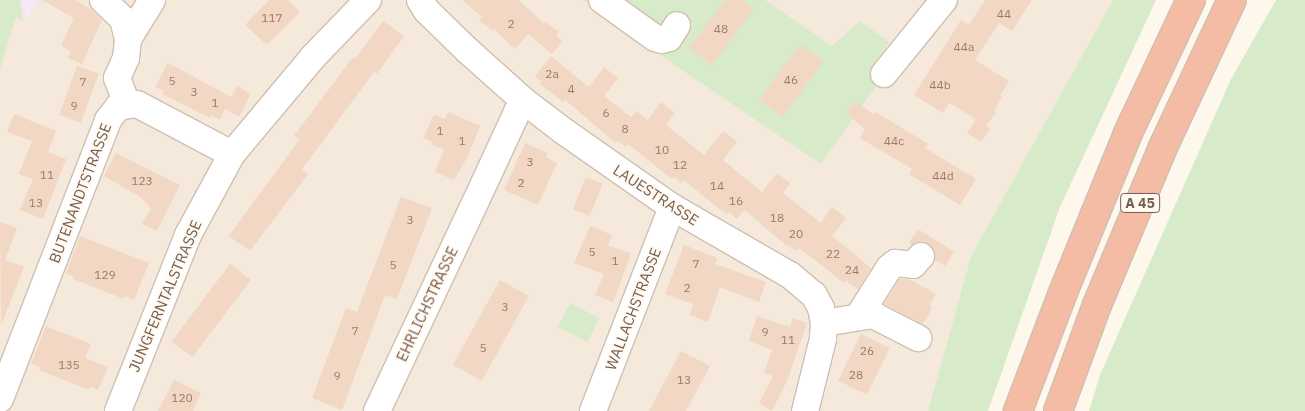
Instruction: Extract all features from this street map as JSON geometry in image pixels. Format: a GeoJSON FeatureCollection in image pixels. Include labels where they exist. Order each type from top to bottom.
{"type":"FeatureCollection","features":[{"type":"Feature","properties":{"kind":"highway","name":"A 45"},"geometry":{"type":"LineString","coordinates":[[1018,411],[1062,295],[1114,168],[1191,0]]}},
{"type":"Feature","properties":{"kind":"highway","name":"A 45"},"geometry":{"type":"LineString","coordinates":[[1058,411],[1097,305],[1163,147],[1232,0]]}},
{"type":"Feature","properties":{"kind":"street"},"geometry":{"type":"LineString","coordinates":[[103,0],[122,19],[128,39],[126,58],[117,78],[127,104],[137,104],[232,154]]}},
{"type":"Feature","properties":{"kind":"street"},"geometry":{"type":"LineString","coordinates":[[128,39],[152,0]]}},
{"type":"Feature","properties":{"kind":"street","name":"JUNGFERNTALSTRASSE"},"geometry":{"type":"LineString","coordinates":[[118,411],[188,235],[232,154],[313,57],[368,0]]}},
{"type":"Feature","properties":{"kind":"street","name":"LAUESTRASSE"},"geometry":{"type":"LineString","coordinates":[[420,0],[427,11],[467,50],[524,101],[614,168],[672,207],[804,284],[821,308],[824,323],[820,357],[805,411]]}},
{"type":"Feature","properties":{"kind":"street"},"geometry":{"type":"LineString","coordinates":[[602,0],[656,38],[662,40],[669,38],[678,25]]}},
{"type":"Feature","properties":{"kind":"street"},"geometry":{"type":"LineString","coordinates":[[884,74],[944,0]]}},
{"type":"Feature","properties":{"kind":"street","name":"EHRLICHSTRASSE"},"geometry":{"type":"LineString","coordinates":[[377,411],[517,112],[524,101]]}},
{"type":"Feature","properties":{"kind":"street","name":"BUTENANDTSTRASSE"},"geometry":{"type":"LineString","coordinates":[[0,399],[108,120],[118,106],[127,104]]}},
{"type":"Feature","properties":{"kind":"street","name":"WALLACHSTRASSE"},"geometry":{"type":"LineString","coordinates":[[593,411],[672,207]]}},
{"type":"Feature","properties":{"kind":"street"},"geometry":{"type":"LineString","coordinates":[[858,317],[889,268],[895,263],[912,265],[921,256]]}},
{"type":"Feature","properties":{"kind":"street"},"geometry":{"type":"LineString","coordinates":[[824,323],[872,315],[918,338]]}},
{"type":"Feature","properties":{"kind":"shaded area"},"geometry":{"type":"Polygon","coordinates":[[[20,0],[1113,0],[971,256],[928,411],[0,411],[0,70],[16,16],[24,20],[20,0]]]}},
{"type":"Feature","properties":{"kind":"shaded area"},"geometry":{"type":"Polygon","coordinates":[[[22,0],[38,0],[26,20],[22,0]]]}},
{"type":"Feature","properties":{"kind":"green space"},"geometry":{"type":"Polygon","coordinates":[[[0,0],[20,0],[24,21],[16,17],[0,70],[0,0]]]}},
{"type":"Feature","properties":{"kind":"green space"},"geometry":{"type":"Polygon","coordinates":[[[583,0],[765,0],[832,46],[860,21],[889,42],[873,66],[876,86],[821,164],[670,62],[583,0]]]}},
{"type":"Feature","properties":{"kind":"green space"},"geometry":{"type":"Polygon","coordinates":[[[1113,0],[1156,0],[1060,207],[988,411],[928,411],[971,256],[1113,0]]]}},
{"type":"Feature","properties":{"kind":"green space"},"geometry":{"type":"Polygon","coordinates":[[[1276,0],[1305,0],[1305,411],[1089,411],[1100,375],[1231,79],[1276,0]]]}},
{"type":"Feature","properties":{"kind":"green space"},"geometry":{"type":"Polygon","coordinates":[[[570,303],[599,318],[587,342],[558,327],[570,303]]]}},
{"type":"Feature","properties":{"kind":"building"},"geometry":{"type":"Polygon","coordinates":[[[42,0],[76,0],[91,9],[102,20],[82,64],[68,58],[71,51],[61,46],[74,18],[42,0]]]}},
{"type":"Feature","properties":{"kind":"building"},"geometry":{"type":"Polygon","coordinates":[[[269,0],[288,0],[300,12],[267,45],[245,25],[269,0]]]}},
{"type":"Feature","properties":{"kind":"building"},"geometry":{"type":"Polygon","coordinates":[[[462,0],[519,0],[544,24],[546,22],[559,32],[556,36],[562,41],[552,54],[528,34],[515,49],[494,29],[492,31],[479,20],[482,17],[462,0]]]}},
{"type":"Feature","properties":{"kind":"building"},"geometry":{"type":"Polygon","coordinates":[[[725,0],[742,0],[754,9],[712,65],[689,48],[725,0]]]}},
{"type":"Feature","properties":{"kind":"building"},"geometry":{"type":"Polygon","coordinates":[[[985,0],[1032,0],[1012,31],[999,23],[975,60],[1009,81],[1000,96],[1002,97],[994,111],[996,113],[986,126],[990,128],[981,142],[967,133],[976,119],[949,103],[943,113],[914,95],[961,20],[969,25],[985,0]]]}},
{"type":"Feature","properties":{"kind":"building"},"geometry":{"type":"Polygon","coordinates":[[[383,21],[404,36],[377,74],[374,72],[302,169],[308,174],[250,251],[229,236],[299,140],[294,136],[353,57],[355,59],[383,21]]]}},
{"type":"Feature","properties":{"kind":"building"},"geometry":{"type":"Polygon","coordinates":[[[800,44],[823,61],[783,117],[759,100],[800,44]]]}},
{"type":"Feature","properties":{"kind":"building"},"geometry":{"type":"Polygon","coordinates":[[[551,56],[589,87],[604,67],[618,78],[604,96],[631,117],[636,111],[648,120],[661,102],[675,113],[666,125],[704,155],[723,131],[737,142],[723,160],[762,192],[777,173],[790,183],[783,193],[821,223],[832,207],[846,218],[832,236],[871,268],[858,289],[846,281],[844,283],[799,248],[797,251],[789,245],[788,247],[745,210],[737,219],[729,212],[727,215],[684,180],[681,183],[674,177],[672,179],[628,144],[626,147],[618,141],[616,143],[565,100],[563,102],[540,84],[542,82],[535,76],[551,56]]]}},
{"type":"Feature","properties":{"kind":"building"},"geometry":{"type":"Polygon","coordinates":[[[168,63],[231,97],[237,86],[251,94],[239,117],[225,109],[220,120],[211,115],[210,118],[162,94],[164,91],[155,87],[168,63]]]}},
{"type":"Feature","properties":{"kind":"building"},"geometry":{"type":"Polygon","coordinates":[[[77,66],[99,74],[81,123],[59,115],[77,66]]]}},
{"type":"Feature","properties":{"kind":"building"},"geometry":{"type":"Polygon","coordinates":[[[855,101],[874,115],[876,112],[928,144],[925,148],[976,179],[960,205],[909,174],[912,169],[860,138],[865,129],[846,113],[855,101]]]}},
{"type":"Feature","properties":{"kind":"building"},"geometry":{"type":"Polygon","coordinates":[[[448,112],[480,126],[468,156],[454,180],[435,172],[444,150],[423,138],[434,115],[445,119],[448,112]]]}},
{"type":"Feature","properties":{"kind":"building"},"geometry":{"type":"Polygon","coordinates":[[[14,114],[56,131],[48,152],[66,159],[43,219],[20,210],[33,179],[19,174],[32,141],[7,132],[14,114]]]}},
{"type":"Feature","properties":{"kind":"building"},"geometry":{"type":"Polygon","coordinates":[[[525,143],[548,153],[546,157],[557,163],[538,205],[504,190],[525,143]]]}},
{"type":"Feature","properties":{"kind":"building"},"geometry":{"type":"Polygon","coordinates":[[[116,153],[180,185],[157,231],[142,224],[151,208],[142,198],[104,176],[116,153]]]}},
{"type":"Feature","properties":{"kind":"building"},"geometry":{"type":"Polygon","coordinates":[[[586,177],[603,184],[590,216],[573,209],[586,177]]]}},
{"type":"Feature","properties":{"kind":"building"},"geometry":{"type":"Polygon","coordinates":[[[401,197],[432,208],[397,299],[385,295],[342,410],[312,398],[346,308],[357,312],[401,197]]]}},
{"type":"Feature","properties":{"kind":"building"},"geometry":{"type":"Polygon","coordinates":[[[0,222],[17,228],[5,260],[24,267],[1,326],[0,222]]]}},
{"type":"Feature","properties":{"kind":"building"},"geometry":{"type":"Polygon","coordinates":[[[590,226],[612,235],[608,245],[631,254],[613,302],[595,295],[604,274],[574,263],[590,226]]]}},
{"type":"Feature","properties":{"kind":"building"},"geometry":{"type":"Polygon","coordinates":[[[918,229],[954,252],[945,266],[935,260],[935,252],[931,245],[924,241],[912,245],[909,243],[918,229]]]}},
{"type":"Feature","properties":{"kind":"building"},"geometry":{"type":"Polygon","coordinates":[[[80,236],[149,263],[134,300],[125,296],[124,299],[73,279],[74,277],[66,273],[80,236]]]}},
{"type":"Feature","properties":{"kind":"building"},"geometry":{"type":"Polygon","coordinates":[[[684,245],[717,258],[715,264],[766,282],[759,302],[720,287],[708,322],[690,315],[693,304],[665,294],[684,245]]]}},
{"type":"Feature","properties":{"kind":"building"},"geometry":{"type":"Polygon","coordinates":[[[230,264],[251,280],[192,357],[172,341],[230,264]]]}},
{"type":"Feature","properties":{"kind":"building"},"geometry":{"type":"Polygon","coordinates":[[[900,279],[911,280],[936,294],[929,306],[932,308],[923,324],[884,304],[900,279]]]}},
{"type":"Feature","properties":{"kind":"building"},"geometry":{"type":"Polygon","coordinates":[[[500,280],[529,296],[482,381],[453,365],[500,280]]]}},
{"type":"Feature","properties":{"kind":"building"},"geometry":{"type":"Polygon","coordinates":[[[757,316],[790,327],[793,318],[807,323],[787,381],[772,411],[759,403],[773,376],[764,373],[772,350],[749,341],[757,316]]]}},
{"type":"Feature","properties":{"kind":"building"},"geometry":{"type":"Polygon","coordinates":[[[46,326],[91,344],[85,358],[108,367],[98,390],[90,387],[89,390],[39,370],[40,367],[31,364],[46,326]]]}},
{"type":"Feature","properties":{"kind":"building"},"geometry":{"type":"Polygon","coordinates":[[[861,334],[890,348],[867,395],[838,381],[861,334]]]}},
{"type":"Feature","properties":{"kind":"building"},"geometry":{"type":"Polygon","coordinates":[[[681,351],[710,366],[686,411],[649,411],[681,351]]]}},
{"type":"Feature","properties":{"kind":"building"},"geometry":{"type":"Polygon","coordinates":[[[174,380],[201,393],[193,411],[158,411],[174,380]]]}}]}
